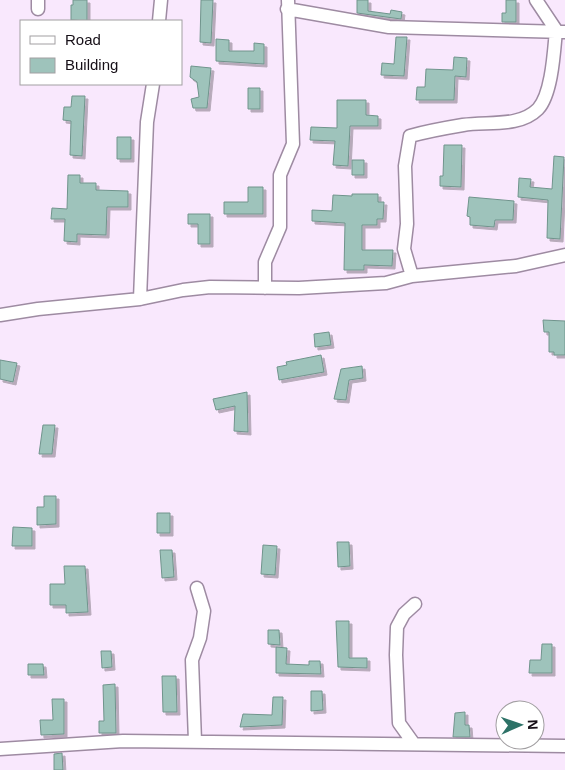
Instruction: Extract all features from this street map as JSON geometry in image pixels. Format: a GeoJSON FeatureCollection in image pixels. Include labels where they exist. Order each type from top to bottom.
{"type":"FeatureCollection","features":[{"type":"Feature","properties":{"kind":"street"},"geometry":{"type":"LineString","coordinates":[[159,20],[161,0]]}},
{"type":"Feature","properties":{"kind":"street"},"geometry":{"type":"LineString","coordinates":[[536,0],[561,31]]}},
{"type":"Feature","properties":{"kind":"street"},"geometry":{"type":"LineString","coordinates":[[265,288],[265,262],[280,227],[280,175],[293,144],[287,4],[389,27],[561,31]]}},
{"type":"Feature","properties":{"kind":"street"},"geometry":{"type":"LineString","coordinates":[[412,276],[404,249],[406,224],[405,166],[410,136],[436,128],[507,122],[526,117],[539,108],[549,81],[561,31]]}},
{"type":"Feature","properties":{"kind":"street"},"geometry":{"type":"LineString","coordinates":[[140,299],[147,122],[153,85]]}},
{"type":"Feature","properties":{"kind":"street"},"geometry":{"type":"LineString","coordinates":[[0,315],[140,299],[210,287],[265,288],[386,283],[412,276],[516,266],[565,255]]}},
{"type":"Feature","properties":{"kind":"street"},"geometry":{"type":"LineString","coordinates":[[196,741],[192,660],[200,638],[204,612],[197,588]]}},
{"type":"Feature","properties":{"kind":"street"},"geometry":{"type":"LineString","coordinates":[[414,744],[399,723],[396,655],[398,627],[404,614],[415,604]]}},
{"type":"Feature","properties":{"kind":"street"},"geometry":{"type":"LineString","coordinates":[[0,750],[123,742],[196,741],[565,746]]}},
{"type":"Feature","properties":{"kind":"building"},"geometry":{"type":"Polygon","coordinates":[[[73,0],[87,0],[87,20],[71,20],[71,5],[73,5],[73,0]]]}},
{"type":"Feature","properties":{"kind":"building"},"geometry":{"type":"Polygon","coordinates":[[[201,0],[213,0],[211,43],[200,42],[201,0]]]}},
{"type":"Feature","properties":{"kind":"building"},"geometry":{"type":"Polygon","coordinates":[[[357,0],[368,0],[368,11],[390,14],[391,10],[402,12],[401,19],[357,13],[357,0]]]}},
{"type":"Feature","properties":{"kind":"building"},"geometry":{"type":"Polygon","coordinates":[[[506,0],[516,0],[516,22],[502,22],[502,13],[506,13],[506,0]]]}},
{"type":"Feature","properties":{"kind":"building"},"geometry":{"type":"Polygon","coordinates":[[[396,37],[407,37],[404,76],[381,75],[382,63],[394,64],[396,37]]]}},
{"type":"Feature","properties":{"kind":"building"},"geometry":{"type":"Polygon","coordinates":[[[216,39],[229,40],[229,51],[254,51],[254,43],[264,44],[264,64],[216,61],[216,39]]]}},
{"type":"Feature","properties":{"kind":"building"},"geometry":{"type":"Polygon","coordinates":[[[454,57],[467,58],[466,77],[455,76],[454,100],[416,100],[417,87],[425,87],[426,69],[453,70],[454,57]]]}},
{"type":"Feature","properties":{"kind":"building"},"geometry":{"type":"Polygon","coordinates":[[[191,66],[211,68],[207,108],[193,108],[191,99],[199,97],[197,82],[190,77],[191,66]]]}},
{"type":"Feature","properties":{"kind":"building"},"geometry":{"type":"Polygon","coordinates":[[[248,88],[260,88],[260,109],[248,109],[248,88]]]}},
{"type":"Feature","properties":{"kind":"building"},"geometry":{"type":"Polygon","coordinates":[[[72,96],[85,96],[82,156],[70,155],[71,121],[63,120],[64,107],[71,107],[72,96]]]}},
{"type":"Feature","properties":{"kind":"building"},"geometry":{"type":"Polygon","coordinates":[[[337,100],[366,100],[366,115],[378,116],[378,126],[350,126],[348,166],[333,165],[335,141],[310,140],[311,127],[337,128],[337,100]]]}},
{"type":"Feature","properties":{"kind":"building"},"geometry":{"type":"Polygon","coordinates":[[[117,137],[131,137],[131,159],[117,159],[117,137]]]}},
{"type":"Feature","properties":{"kind":"building"},"geometry":{"type":"Polygon","coordinates":[[[444,145],[462,145],[461,187],[440,186],[440,176],[443,176],[444,145]]]}},
{"type":"Feature","properties":{"kind":"building"},"geometry":{"type":"Polygon","coordinates":[[[554,156],[564,157],[560,239],[547,238],[548,200],[518,197],[519,178],[531,179],[530,187],[552,189],[554,156]]]}},
{"type":"Feature","properties":{"kind":"building"},"geometry":{"type":"Polygon","coordinates":[[[352,160],[364,160],[364,175],[352,175],[352,160]]]}},
{"type":"Feature","properties":{"kind":"building"},"geometry":{"type":"Polygon","coordinates":[[[68,175],[80,175],[80,183],[96,183],[96,190],[128,191],[128,207],[107,207],[106,235],[77,234],[77,242],[64,241],[65,219],[51,219],[52,208],[67,209],[68,175]]]}},
{"type":"Feature","properties":{"kind":"building"},"geometry":{"type":"Polygon","coordinates":[[[248,187],[263,187],[263,214],[224,214],[224,202],[248,202],[248,187]]]}},
{"type":"Feature","properties":{"kind":"building"},"geometry":{"type":"Polygon","coordinates":[[[352,194],[378,194],[378,202],[384,202],[383,219],[377,219],[377,225],[362,225],[362,250],[393,250],[392,266],[364,265],[364,270],[344,270],[345,223],[312,221],[312,210],[332,211],[333,195],[352,196],[352,194]]]}},
{"type":"Feature","properties":{"kind":"building"},"geometry":{"type":"Polygon","coordinates":[[[469,197],[514,201],[513,220],[495,220],[494,227],[470,225],[470,217],[467,216],[469,197]]]}},
{"type":"Feature","properties":{"kind":"building"},"geometry":{"type":"Polygon","coordinates":[[[188,214],[210,214],[210,244],[198,244],[198,224],[188,224],[188,214]]]}},
{"type":"Feature","properties":{"kind":"building"},"geometry":{"type":"Polygon","coordinates":[[[543,320],[565,321],[565,355],[554,355],[554,352],[549,352],[549,332],[544,332],[543,320]]]}},
{"type":"Feature","properties":{"kind":"building"},"geometry":{"type":"Polygon","coordinates":[[[329,332],[331,345],[315,347],[314,334],[329,332]]]}},
{"type":"Feature","properties":{"kind":"building"},"geometry":{"type":"Polygon","coordinates":[[[321,355],[324,372],[279,380],[277,367],[287,365],[286,362],[321,355]]]}},
{"type":"Feature","properties":{"kind":"building"},"geometry":{"type":"Polygon","coordinates":[[[0,360],[17,363],[13,382],[0,379],[0,360]]]}},
{"type":"Feature","properties":{"kind":"building"},"geometry":{"type":"Polygon","coordinates":[[[362,366],[363,378],[349,380],[346,400],[334,399],[341,369],[362,366]]]}},
{"type":"Feature","properties":{"kind":"building"},"geometry":{"type":"Polygon","coordinates":[[[247,392],[248,432],[234,431],[235,406],[216,410],[213,399],[247,392]]]}},
{"type":"Feature","properties":{"kind":"building"},"geometry":{"type":"Polygon","coordinates":[[[43,425],[55,425],[52,454],[39,454],[43,425]]]}},
{"type":"Feature","properties":{"kind":"building"},"geometry":{"type":"Polygon","coordinates":[[[44,496],[56,496],[56,524],[37,525],[37,507],[44,507],[44,496]]]}},
{"type":"Feature","properties":{"kind":"building"},"geometry":{"type":"Polygon","coordinates":[[[157,513],[170,513],[170,533],[157,533],[157,513]]]}},
{"type":"Feature","properties":{"kind":"building"},"geometry":{"type":"Polygon","coordinates":[[[13,527],[32,528],[32,546],[12,546],[13,527]]]}},
{"type":"Feature","properties":{"kind":"building"},"geometry":{"type":"Polygon","coordinates":[[[337,542],[349,542],[350,566],[338,567],[337,542]]]}},
{"type":"Feature","properties":{"kind":"building"},"geometry":{"type":"Polygon","coordinates":[[[263,545],[277,546],[275,575],[261,574],[263,545]]]}},
{"type":"Feature","properties":{"kind":"building"},"geometry":{"type":"Polygon","coordinates":[[[160,550],[172,550],[174,577],[162,578],[160,550]]]}},
{"type":"Feature","properties":{"kind":"building"},"geometry":{"type":"Polygon","coordinates":[[[64,566],[85,566],[88,612],[66,613],[66,605],[50,605],[50,584],[65,584],[64,566]]]}},
{"type":"Feature","properties":{"kind":"building"},"geometry":{"type":"Polygon","coordinates":[[[336,621],[349,621],[349,658],[367,658],[367,668],[338,667],[336,621]]]}},
{"type":"Feature","properties":{"kind":"building"},"geometry":{"type":"Polygon","coordinates":[[[268,630],[279,630],[280,645],[268,644],[268,630]]]}},
{"type":"Feature","properties":{"kind":"building"},"geometry":{"type":"Polygon","coordinates":[[[542,644],[552,644],[552,673],[529,673],[530,660],[541,660],[542,644]]]}},
{"type":"Feature","properties":{"kind":"building"},"geometry":{"type":"Polygon","coordinates":[[[276,647],[287,648],[286,664],[309,665],[309,661],[320,661],[321,674],[276,673],[276,647]]]}},
{"type":"Feature","properties":{"kind":"building"},"geometry":{"type":"Polygon","coordinates":[[[101,651],[111,651],[112,667],[102,668],[101,651]]]}},
{"type":"Feature","properties":{"kind":"building"},"geometry":{"type":"Polygon","coordinates":[[[28,664],[43,664],[44,675],[28,675],[28,664]]]}},
{"type":"Feature","properties":{"kind":"building"},"geometry":{"type":"Polygon","coordinates":[[[162,676],[176,676],[177,712],[163,712],[162,676]]]}},
{"type":"Feature","properties":{"kind":"building"},"geometry":{"type":"Polygon","coordinates":[[[115,684],[116,733],[99,733],[99,721],[104,721],[103,685],[115,684]]]}},
{"type":"Feature","properties":{"kind":"building"},"geometry":{"type":"Polygon","coordinates":[[[311,691],[322,691],[323,710],[311,711],[311,691]]]}},
{"type":"Feature","properties":{"kind":"building"},"geometry":{"type":"Polygon","coordinates":[[[273,697],[283,697],[282,725],[240,727],[243,714],[272,715],[273,697]]]}},
{"type":"Feature","properties":{"kind":"building"},"geometry":{"type":"Polygon","coordinates":[[[52,699],[64,699],[64,734],[41,735],[40,720],[53,720],[52,699]]]}},
{"type":"Feature","properties":{"kind":"building"},"geometry":{"type":"Polygon","coordinates":[[[465,712],[465,725],[469,725],[470,737],[453,737],[455,713],[465,712]]]}},
{"type":"Feature","properties":{"kind":"building"},"geometry":{"type":"Polygon","coordinates":[[[62,753],[63,770],[54,770],[54,754],[62,753]]]}}]}
